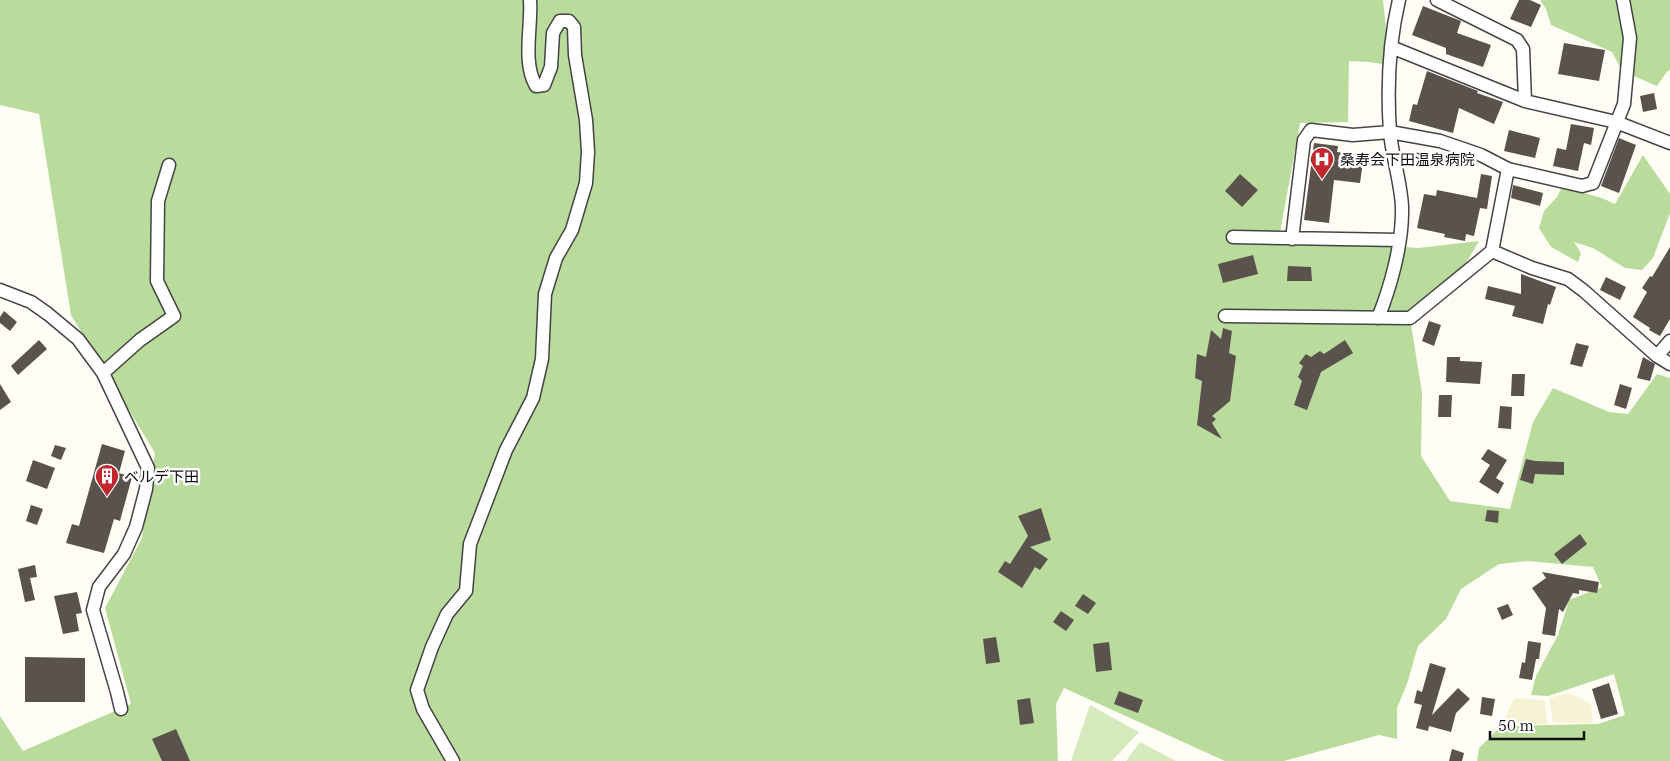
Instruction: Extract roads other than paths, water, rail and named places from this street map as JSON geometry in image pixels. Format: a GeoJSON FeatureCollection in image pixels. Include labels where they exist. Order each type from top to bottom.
{"type":"FeatureCollection","features":[{"type":"Feature","properties":{"kind":"street"},"geometry":{"type":"LineString","coordinates":[[453,761],[423,709],[417,690],[432,647],[447,614],[466,591],[470,544],[506,450],[533,398],[542,358],[545,294],[556,258],[572,230],[586,183],[588,152],[586,120],[575,55],[574,27],[569,21],[560,21],[554,33],[551,67],[544,85],[536,86],[531,78],[528,63],[531,16],[530,0]]}},
{"type":"Feature","properties":{"kind":"street"},"geometry":{"type":"LineString","coordinates":[[1378,318],[1392,277],[1399,240],[1402,207],[1390,132],[1391,47],[1399,0]]}},
{"type":"Feature","properties":{"kind":"street"},"geometry":{"type":"LineString","coordinates":[[1437,0],[1517,40],[1523,49],[1525,101]]}},
{"type":"Feature","properties":{"kind":"street"},"geometry":{"type":"LineString","coordinates":[[1292,239],[1304,140],[1311,130],[1353,135],[1390,132],[1440,142],[1481,155],[1508,169],[1582,186],[1593,183],[1624,104],[1630,38],[1623,0]]}},
{"type":"Feature","properties":{"kind":"street"},"geometry":{"type":"LineString","coordinates":[[1391,47],[1525,101],[1616,122],[1670,143]]}},
{"type":"Feature","properties":{"kind":"street"},"geometry":{"type":"LineString","coordinates":[[103,373],[140,340],[174,316],[157,281],[158,201],[169,165]]}},
{"type":"Feature","properties":{"kind":"street"},"geometry":{"type":"LineString","coordinates":[[1224,316],[1410,318],[1492,251],[1508,169]]}},
{"type":"Feature","properties":{"kind":"street"},"geometry":{"type":"LineString","coordinates":[[1233,237],[1399,240]]}},
{"type":"Feature","properties":{"kind":"street"},"geometry":{"type":"LineString","coordinates":[[1492,251],[1532,268],[1568,279],[1584,291],[1656,356],[1670,364]]}},
{"type":"Feature","properties":{"kind":"street"},"geometry":{"type":"LineString","coordinates":[[0,290],[31,302],[78,339],[103,373],[148,468],[146,489],[136,527],[124,554],[99,587],[93,610],[121,709]]}},
{"type":"Feature","properties":{"kind":"street"},"geometry":{"type":"LineString","coordinates":[[1656,356],[1670,341]]}},
{"type":"Feature","properties":{"kind":"place","name":"桑寿会下田温泉病院"},"geometry":{"type":"Point","coordinates":[1322,180]}},
{"type":"Feature","properties":{"kind":"place","name":"ベルデ下田"},"geometry":{"type":"Point","coordinates":[107,497]}}]}
